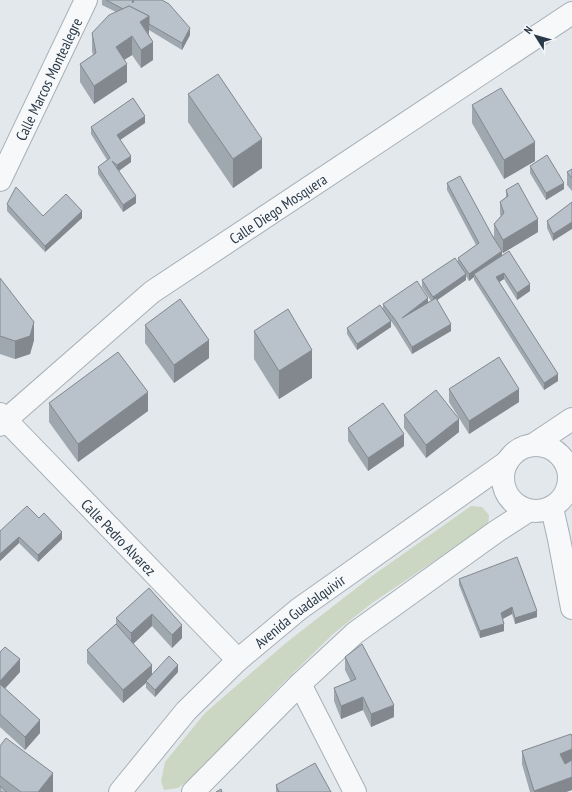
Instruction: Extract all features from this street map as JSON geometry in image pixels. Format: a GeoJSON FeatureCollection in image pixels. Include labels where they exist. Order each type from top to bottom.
{"type":"FeatureCollection","features":[{"type":"Feature","properties":{"kind":"street","name":"Calle Marcos Montealegre"},"geometry":{"type":"LineString","coordinates":[[0,180],[86,0]]}},
{"type":"Feature","properties":{"kind":"street","name":"Calle Diego Mosquera"},"geometry":{"type":"LineString","coordinates":[[2,420],[152,292],[572,13]]}},
{"type":"Feature","properties":{"kind":"street"},"geometry":{"type":"LineString","coordinates":[[533,445],[572,419]]}},
{"type":"Feature","properties":{"kind":"street","name":"Calle Pedro Alvarez"},"geometry":{"type":"LineString","coordinates":[[2,420],[238,660]]}},
{"type":"Feature","properties":{"kind":"street"},"geometry":{"type":"LineString","coordinates":[[533,445],[543,445],[553,449],[561,456],[567,465],[570,484],[560,502],[552,508],[536,512],[519,508],[510,501],[502,482],[503,472],[507,462],[522,448],[533,445]]}},
{"type":"Feature","properties":{"kind":"street","name":"Avenida Guadalquivir"},"geometry":{"type":"LineString","coordinates":[[126,789],[186,711],[238,660],[299,609],[507,462]]}},
{"type":"Feature","properties":{"kind":"street"},"geometry":{"type":"LineString","coordinates":[[552,508],[572,608]]}},
{"type":"Feature","properties":{"kind":"street"},"geometry":{"type":"LineString","coordinates":[[193,792],[300,684],[355,633],[497,531],[528,511]]}},
{"type":"Feature","properties":{"kind":"street"},"geometry":{"type":"LineString","coordinates":[[300,684],[355,792]]}},
{"type":"Feature","properties":{"kind":"green space"},"geometry":{"type":"Polygon","coordinates":[[[471,506],[482,507],[489,515],[488,525],[372,603],[333,634],[283,683],[194,776],[178,788],[164,790],[161,781],[165,762],[205,713],[287,642],[372,576],[471,506]]]}},
{"type":"Feature","properties":{"kind":"building"},"geometry":{"type":"Polygon","coordinates":[[[106,0],[133,0],[133,3],[134,0],[162,0],[169,4],[190,28],[182,43],[149,24],[149,16],[129,6],[123,9],[106,0]]]}},
{"type":"Feature","properties":{"kind":"building"},"geometry":{"type":"Polygon","coordinates":[[[129,6],[149,16],[140,22],[153,42],[141,50],[132,36],[116,47],[127,64],[94,86],[80,64],[96,53],[92,33],[109,15],[129,6]]]}},
{"type":"Feature","properties":{"kind":"building"},"geometry":{"type":"Polygon","coordinates":[[[218,74],[262,139],[233,159],[188,94],[218,74]]]}},
{"type":"Feature","properties":{"kind":"building"},"geometry":{"type":"Polygon","coordinates":[[[501,88],[535,142],[504,160],[472,105],[501,88]]]}},
{"type":"Feature","properties":{"kind":"building"},"geometry":{"type":"Polygon","coordinates":[[[133,98],[145,116],[117,135],[131,156],[117,165],[112,161],[136,196],[123,205],[98,167],[110,158],[91,127],[133,98]]]}},
{"type":"Feature","properties":{"kind":"building"},"geometry":{"type":"Polygon","coordinates":[[[547,155],[564,183],[546,193],[530,166],[547,155]]]}},
{"type":"Feature","properties":{"kind":"building"},"geometry":{"type":"Polygon","coordinates":[[[572,169],[572,178],[567,172],[572,169]]]}},
{"type":"Feature","properties":{"kind":"building"},"geometry":{"type":"Polygon","coordinates":[[[460,176],[502,251],[469,274],[458,258],[479,243],[447,183],[460,176]]]}},
{"type":"Feature","properties":{"kind":"building"},"geometry":{"type":"Polygon","coordinates":[[[518,183],[538,219],[503,240],[494,224],[504,213],[500,202],[508,196],[506,190],[518,183]]]}},
{"type":"Feature","properties":{"kind":"building"},"geometry":{"type":"Polygon","coordinates":[[[16,187],[43,216],[66,194],[82,211],[45,246],[7,204],[16,187]]]}},
{"type":"Feature","properties":{"kind":"building"},"geometry":{"type":"Polygon","coordinates":[[[572,202],[572,222],[553,234],[547,221],[572,202]]]}},
{"type":"Feature","properties":{"kind":"building"},"geometry":{"type":"Polygon","coordinates":[[[509,251],[530,284],[517,293],[504,273],[496,277],[558,374],[544,383],[474,274],[509,251]]]}},
{"type":"Feature","properties":{"kind":"building"},"geometry":{"type":"Polygon","coordinates":[[[455,258],[466,274],[433,297],[422,280],[455,258]]]}},
{"type":"Feature","properties":{"kind":"building"},"geometry":{"type":"Polygon","coordinates":[[[0,278],[34,322],[30,336],[15,341],[0,336],[0,278]]]}},
{"type":"Feature","properties":{"kind":"building"},"geometry":{"type":"Polygon","coordinates":[[[417,281],[428,298],[402,318],[436,298],[451,324],[412,347],[396,321],[383,304],[417,281]]]}},
{"type":"Feature","properties":{"kind":"building"},"geometry":{"type":"Polygon","coordinates":[[[180,299],[209,340],[174,365],[145,325],[180,299]]]}},
{"type":"Feature","properties":{"kind":"building"},"geometry":{"type":"Polygon","coordinates":[[[380,305],[391,321],[357,344],[347,328],[380,305]]]}},
{"type":"Feature","properties":{"kind":"building"},"geometry":{"type":"Polygon","coordinates":[[[288,309],[312,350],[279,371],[254,331],[288,309]]]}},
{"type":"Feature","properties":{"kind":"building"},"geometry":{"type":"Polygon","coordinates":[[[118,352],[148,392],[78,444],[49,403],[118,352]]]}},
{"type":"Feature","properties":{"kind":"building"},"geometry":{"type":"Polygon","coordinates":[[[499,357],[519,389],[469,421],[449,389],[499,357]]]}},
{"type":"Feature","properties":{"kind":"building"},"geometry":{"type":"Polygon","coordinates":[[[436,390],[459,419],[426,445],[404,415],[436,390]]]}},
{"type":"Feature","properties":{"kind":"building"},"geometry":{"type":"Polygon","coordinates":[[[383,403],[404,434],[368,458],[348,428],[383,403]]]}},
{"type":"Feature","properties":{"kind":"building"},"geometry":{"type":"Polygon","coordinates":[[[27,506],[39,518],[44,513],[62,532],[38,555],[19,537],[0,554],[0,531],[27,506]]]}},
{"type":"Feature","properties":{"kind":"building"},"geometry":{"type":"Polygon","coordinates":[[[517,557],[537,611],[515,618],[512,607],[501,613],[504,624],[480,631],[459,579],[517,557]]]}},
{"type":"Feature","properties":{"kind":"building"},"geometry":{"type":"Polygon","coordinates":[[[149,588],[182,625],[172,635],[152,614],[131,633],[116,618],[149,588]]]}},
{"type":"Feature","properties":{"kind":"building"},"geometry":{"type":"Polygon","coordinates":[[[116,624],[152,665],[123,690],[87,650],[116,624]]]}},
{"type":"Feature","properties":{"kind":"building"},"geometry":{"type":"Polygon","coordinates":[[[362,644],[394,705],[371,714],[363,697],[341,706],[334,688],[356,679],[345,657],[362,644]]]}},
{"type":"Feature","properties":{"kind":"building"},"geometry":{"type":"Polygon","coordinates":[[[5,647],[20,659],[0,681],[0,652],[5,647]]]}},
{"type":"Feature","properties":{"kind":"building"},"geometry":{"type":"Polygon","coordinates":[[[169,656],[178,665],[155,690],[146,681],[169,656]]]}},
{"type":"Feature","properties":{"kind":"building"},"geometry":{"type":"Polygon","coordinates":[[[0,684],[40,720],[25,737],[0,714],[0,684]]]}},
{"type":"Feature","properties":{"kind":"building"},"geometry":{"type":"Polygon","coordinates":[[[571,734],[572,749],[560,754],[565,764],[572,760],[572,777],[534,791],[522,751],[571,734]]]}},
{"type":"Feature","properties":{"kind":"building"},"geometry":{"type":"Polygon","coordinates":[[[6,738],[53,773],[38,792],[21,792],[0,776],[0,746],[6,738]]]}},
{"type":"Feature","properties":{"kind":"building"},"geometry":{"type":"Polygon","coordinates":[[[315,763],[331,792],[279,792],[276,785],[315,763]]]}},
{"type":"Feature","properties":{"kind":"building"},"geometry":{"type":"Polygon","coordinates":[[[0,786],[7,792],[0,792],[0,786]]]}}]}
